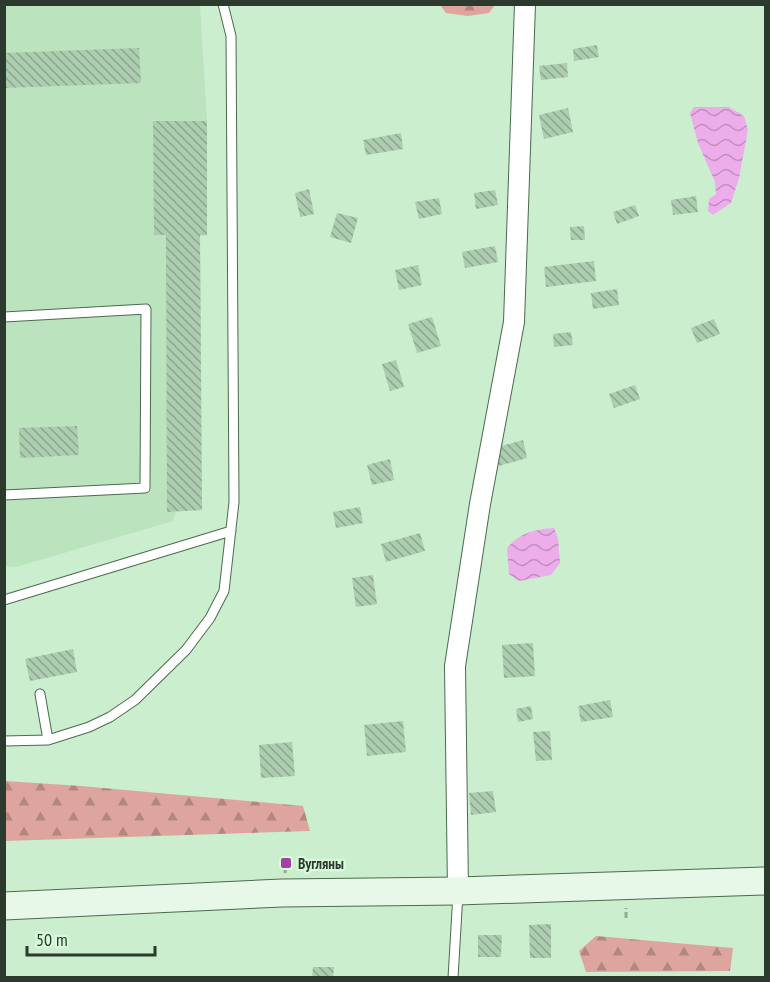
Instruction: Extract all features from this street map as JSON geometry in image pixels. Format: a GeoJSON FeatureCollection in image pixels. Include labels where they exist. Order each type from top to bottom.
{"type":"FeatureCollection","features":[{"type":"Feature","properties":{"kind":"main road"},"geometry":{"type":"LineString","coordinates":[[4,906],[282,893],[459,891],[765,881]]}},
{"type":"Feature","properties":{"kind":"street"},"geometry":{"type":"LineString","coordinates":[[459,891],[455,666],[480,504],[514,322],[525,4]]}},
{"type":"Feature","properties":{"kind":"lane"},"geometry":{"type":"LineString","coordinates":[[4,741],[48,740],[89,727],[110,717],[135,700],[186,650],[210,618],[224,591],[234,502],[231,36],[223,4]]}},
{"type":"Feature","properties":{"kind":"lane"},"geometry":{"type":"LineString","coordinates":[[4,317],[146,309],[145,488],[4,495]]}},
{"type":"Feature","properties":{"kind":"lane"},"geometry":{"type":"LineString","coordinates":[[4,600],[231,531]]}},
{"type":"Feature","properties":{"kind":"lane"},"geometry":{"type":"LineString","coordinates":[[40,694],[48,740]]}},
{"type":"Feature","properties":{"kind":"lane"},"geometry":{"type":"LineString","coordinates":[[453,978],[459,891]]}},
{"type":"Feature","properties":{"kind":"shaded area"},"geometry":{"type":"Polygon","coordinates":[[[5,5],[200,5],[207,121],[207,235],[200,236],[202,510],[176,511],[173,521],[16,567],[5,566],[5,5]]]}},
{"type":"Feature","properties":{"kind":"green space"},"geometry":{"type":"Polygon","coordinates":[[[440,5],[495,5],[489,13],[468,16],[446,13],[440,5]]]}},
{"type":"Feature","properties":{"kind":"green space"},"geometry":{"type":"Polygon","coordinates":[[[5,781],[303,806],[310,831],[5,841],[5,781]]]}},
{"type":"Feature","properties":{"kind":"green space"},"geometry":{"type":"Polygon","coordinates":[[[596,936],[733,948],[730,971],[586,972],[579,951],[596,936]]]}},
{"type":"Feature","properties":{"kind":"water"},"geometry":{"type":"Polygon","coordinates":[[[694,107],[729,107],[744,116],[748,130],[739,178],[731,203],[713,215],[708,211],[709,199],[716,194],[715,182],[698,143],[690,113],[694,107]]]}},
{"type":"Feature","properties":{"kind":"water"},"geometry":{"type":"Polygon","coordinates":[[[554,528],[558,538],[560,563],[551,575],[519,581],[509,574],[507,548],[528,533],[554,528]]]}},
{"type":"Feature","properties":{"kind":"building"},"geometry":{"type":"Polygon","coordinates":[[[597,45],[599,57],[574,61],[573,49],[597,45]]]}},
{"type":"Feature","properties":{"kind":"building"},"geometry":{"type":"Polygon","coordinates":[[[139,48],[141,83],[4,88],[4,53],[139,48]]]}},
{"type":"Feature","properties":{"kind":"building"},"geometry":{"type":"Polygon","coordinates":[[[567,63],[568,77],[541,80],[539,66],[567,63]]]}},
{"type":"Feature","properties":{"kind":"building"},"geometry":{"type":"Polygon","coordinates":[[[568,108],[573,132],[544,139],[539,115],[568,108]]]}},
{"type":"Feature","properties":{"kind":"building"},"geometry":{"type":"Polygon","coordinates":[[[153,121],[207,121],[207,235],[200,235],[202,510],[167,512],[166,235],[154,235],[153,121]]]}},
{"type":"Feature","properties":{"kind":"building"},"geometry":{"type":"Polygon","coordinates":[[[401,133],[403,149],[366,155],[363,140],[401,133]]]}},
{"type":"Feature","properties":{"kind":"building"},"geometry":{"type":"Polygon","coordinates":[[[309,189],[314,214],[300,217],[295,193],[309,189]]]}},
{"type":"Feature","properties":{"kind":"building"},"geometry":{"type":"Polygon","coordinates":[[[495,190],[498,205],[476,209],[474,193],[495,190]]]}},
{"type":"Feature","properties":{"kind":"building"},"geometry":{"type":"Polygon","coordinates":[[[696,196],[698,212],[673,215],[671,200],[696,196]]]}},
{"type":"Feature","properties":{"kind":"building"},"geometry":{"type":"Polygon","coordinates":[[[439,198],[442,214],[419,219],[415,202],[439,198]]]}},
{"type":"Feature","properties":{"kind":"building"},"geometry":{"type":"Polygon","coordinates":[[[635,205],[639,216],[617,224],[613,212],[635,205]]]}},
{"type":"Feature","properties":{"kind":"building"},"geometry":{"type":"Polygon","coordinates":[[[337,213],[358,218],[351,243],[330,237],[337,213]]]}},
{"type":"Feature","properties":{"kind":"building"},"geometry":{"type":"Polygon","coordinates":[[[584,226],[585,240],[571,240],[570,227],[584,226]]]}},
{"type":"Feature","properties":{"kind":"building"},"geometry":{"type":"Polygon","coordinates":[[[495,246],[498,262],[465,268],[462,252],[495,246]]]}},
{"type":"Feature","properties":{"kind":"building"},"geometry":{"type":"Polygon","coordinates":[[[594,261],[596,281],[546,287],[544,267],[594,261]]]}},
{"type":"Feature","properties":{"kind":"building"},"geometry":{"type":"Polygon","coordinates":[[[418,265],[422,285],[399,290],[395,270],[418,265]]]}},
{"type":"Feature","properties":{"kind":"building"},"geometry":{"type":"Polygon","coordinates":[[[617,289],[619,305],[593,309],[591,293],[617,289]]]}},
{"type":"Feature","properties":{"kind":"building"},"geometry":{"type":"Polygon","coordinates":[[[432,317],[441,346],[417,353],[408,324],[432,317]]]}},
{"type":"Feature","properties":{"kind":"building"},"geometry":{"type":"Polygon","coordinates":[[[714,319],[720,334],[697,343],[691,328],[714,319]]]}},
{"type":"Feature","properties":{"kind":"building"},"geometry":{"type":"Polygon","coordinates":[[[571,332],[573,345],[554,347],[553,334],[571,332]]]}},
{"type":"Feature","properties":{"kind":"building"},"geometry":{"type":"Polygon","coordinates":[[[396,360],[404,387],[390,391],[382,364],[396,360]]]}},
{"type":"Feature","properties":{"kind":"building"},"geometry":{"type":"Polygon","coordinates":[[[635,385],[640,399],[614,408],[609,394],[635,385]]]}},
{"type":"Feature","properties":{"kind":"building"},"geometry":{"type":"Polygon","coordinates":[[[77,426],[79,455],[20,458],[19,428],[77,426]]]}},
{"type":"Feature","properties":{"kind":"building"},"geometry":{"type":"Polygon","coordinates":[[[523,440],[527,458],[499,466],[494,448],[523,440]]]}},
{"type":"Feature","properties":{"kind":"building"},"geometry":{"type":"Polygon","coordinates":[[[390,459],[394,480],[372,485],[367,465],[390,459]]]}},
{"type":"Feature","properties":{"kind":"building"},"geometry":{"type":"Polygon","coordinates":[[[360,507],[363,523],[336,528],[333,512],[360,507]]]}},
{"type":"Feature","properties":{"kind":"building"},"geometry":{"type":"Polygon","coordinates":[[[420,533],[425,551],[386,562],[381,544],[420,533]]]}},
{"type":"Feature","properties":{"kind":"building"},"geometry":{"type":"Polygon","coordinates":[[[373,575],[377,604],[356,607],[352,578],[373,575]]]}},
{"type":"Feature","properties":{"kind":"building"},"geometry":{"type":"Polygon","coordinates":[[[533,643],[535,676],[504,678],[502,645],[533,643]]]}},
{"type":"Feature","properties":{"kind":"building"},"geometry":{"type":"Polygon","coordinates":[[[73,649],[77,672],[30,681],[25,659],[73,649]]]}},
{"type":"Feature","properties":{"kind":"building"},"geometry":{"type":"Polygon","coordinates":[[[610,700],[613,717],[581,722],[578,706],[610,700]]]}},
{"type":"Feature","properties":{"kind":"building"},"geometry":{"type":"Polygon","coordinates":[[[531,706],[533,719],[518,722],[516,709],[531,706]]]}},
{"type":"Feature","properties":{"kind":"building"},"geometry":{"type":"Polygon","coordinates":[[[403,721],[406,752],[367,756],[364,725],[403,721]]]}},
{"type":"Feature","properties":{"kind":"building"},"geometry":{"type":"Polygon","coordinates":[[[550,731],[552,760],[536,761],[533,732],[550,731]]]}},
{"type":"Feature","properties":{"kind":"building"},"geometry":{"type":"Polygon","coordinates":[[[292,742],[295,776],[261,778],[259,745],[292,742]]]}},
{"type":"Feature","properties":{"kind":"building"},"geometry":{"type":"Polygon","coordinates":[[[493,791],[496,812],[471,815],[469,793],[493,791]]]}},
{"type":"Feature","properties":{"kind":"building"},"geometry":{"type":"Polygon","coordinates":[[[551,924],[551,958],[530,958],[529,925],[551,924]]]}},
{"type":"Feature","properties":{"kind":"building"},"geometry":{"type":"Polygon","coordinates":[[[478,935],[502,935],[501,957],[478,957],[478,935]]]}},
{"type":"Feature","properties":{"kind":"building"},"geometry":{"type":"Polygon","coordinates":[[[313,967],[334,967],[333,978],[312,978],[313,967]]]}},
{"type":"Feature","properties":{"kind":"place","name":"Вугляны"},"geometry":{"type":"Point","coordinates":[286,863]}}]}
